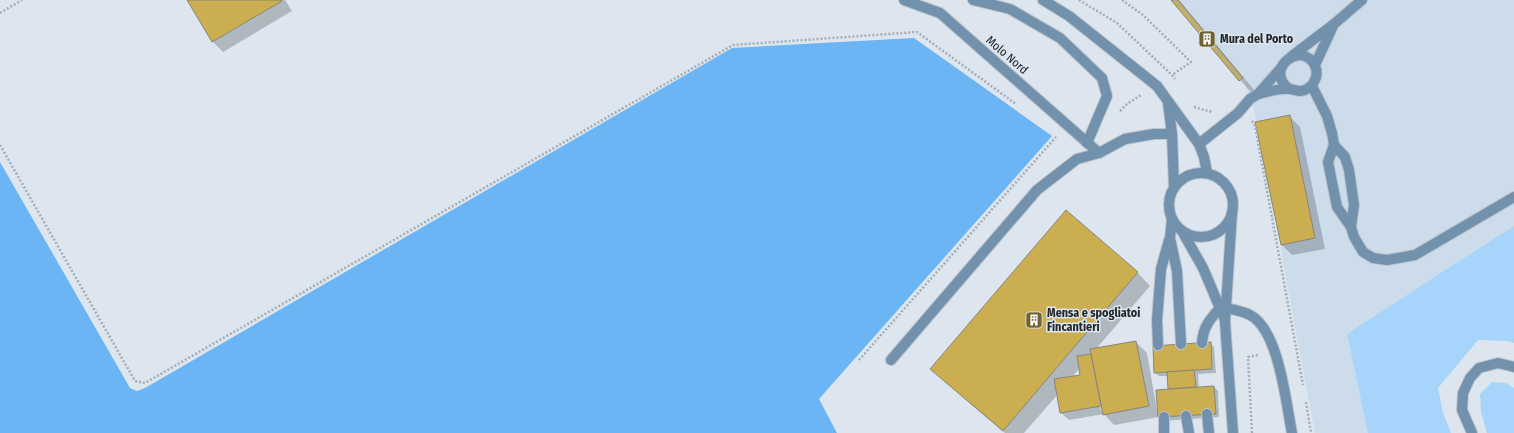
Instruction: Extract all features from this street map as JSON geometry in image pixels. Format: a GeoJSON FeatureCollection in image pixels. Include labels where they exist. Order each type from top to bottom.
{"type":"FeatureCollection","features":[{"type":"Feature","properties":{"kind":"street","name":"Molo Nord"},"geometry":{"type":"LineString","coordinates":[[904,0],[940,14],[1099,153]]}},
{"type":"Feature","properties":{"kind":"street"},"geometry":{"type":"LineString","coordinates":[[973,0],[1010,9],[1060,38],[1102,78],[1107,96],[1087,143]]}},
{"type":"Feature","properties":{"kind":"street"},"geometry":{"type":"LineString","coordinates":[[1043,0],[1069,16],[1157,86],[1199,144],[1204,157],[1207,173]]}},
{"type":"Feature","properties":{"kind":"street"},"geometry":{"type":"LineString","coordinates":[[1199,144],[1238,113],[1281,68],[1287,59],[1334,24],[1362,0]]}},
{"type":"Feature","properties":{"kind":"street"},"geometry":{"type":"LineString","coordinates":[[1315,65],[1334,24]]}},
{"type":"Feature","properties":{"kind":"street"},"geometry":{"type":"LineString","coordinates":[[1281,68],[1280,74],[1282,81],[1289,89],[1294,91],[1302,91],[1312,86],[1317,72],[1315,65],[1309,58],[1298,55],[1292,56]]}},
{"type":"Feature","properties":{"kind":"street"},"geometry":{"type":"LineString","coordinates":[[1312,86],[1327,116],[1334,145],[1345,157],[1349,170],[1354,205],[1351,227]]}},
{"type":"Feature","properties":{"kind":"street"},"geometry":{"type":"LineString","coordinates":[[1254,96],[1289,89]]}},
{"type":"Feature","properties":{"kind":"street"},"geometry":{"type":"LineString","coordinates":[[1167,101],[1172,134],[1174,188]]}},
{"type":"Feature","properties":{"kind":"street"},"geometry":{"type":"LineString","coordinates":[[891,360],[1037,190],[1077,159],[1099,153],[1126,139],[1154,134],[1172,134]]}},
{"type":"Feature","properties":{"kind":"street"},"geometry":{"type":"LineString","coordinates":[[1334,145],[1328,162],[1337,207],[1351,227],[1356,241],[1363,252],[1374,258],[1387,260],[1415,254],[1514,197]]}},
{"type":"Feature","properties":{"kind":"street"},"geometry":{"type":"LineString","coordinates":[[1202,343],[1203,334],[1208,321],[1223,308],[1233,202],[1231,192],[1221,180],[1207,173],[1192,174],[1179,181],[1170,198],[1169,208],[1172,218],[1182,231],[1203,268],[1223,308],[1226,322],[1233,433]]}},
{"type":"Feature","properties":{"kind":"street"},"geometry":{"type":"LineString","coordinates":[[1182,231],[1191,235],[1202,237],[1212,235],[1221,230],[1228,222],[1232,213]]}},
{"type":"Feature","properties":{"kind":"street"},"geometry":{"type":"LineString","coordinates":[[1158,345],[1157,320],[1161,269],[1170,238],[1172,218]]}},
{"type":"Feature","properties":{"kind":"street"},"geometry":{"type":"LineString","coordinates":[[1170,238],[1177,271],[1181,344]]}},
{"type":"Feature","properties":{"kind":"street"},"geometry":{"type":"LineString","coordinates":[[1223,308],[1250,315],[1258,320],[1270,338],[1280,372],[1292,433]]}},
{"type":"Feature","properties":{"kind":"street"},"geometry":{"type":"LineString","coordinates":[[1472,433],[1462,410],[1463,393],[1470,378],[1479,368],[1498,363],[1514,367]]}},
{"type":"Feature","properties":{"kind":"street"},"geometry":{"type":"LineString","coordinates":[[1207,414],[1209,433]]}},
{"type":"Feature","properties":{"kind":"street"},"geometry":{"type":"LineString","coordinates":[[1186,416],[1189,433]]}},
{"type":"Feature","properties":{"kind":"street"},"geometry":{"type":"LineString","coordinates":[[1164,417],[1164,433]]}},
{"type":"Feature","properties":{"kind":"path"},"geometry":{"type":"LineString","coordinates":[[0,13],[22,0]]}},
{"type":"Feature","properties":{"kind":"path"},"geometry":{"type":"LineString","coordinates":[[1079,0],[1117,23],[1176,80]]}},
{"type":"Feature","properties":{"kind":"path"},"geometry":{"type":"LineString","coordinates":[[1116,115],[1127,104],[1157,86],[1191,62],[1143,15],[1122,0]]}},
{"type":"Feature","properties":{"kind":"path"},"geometry":{"type":"LineString","coordinates":[[1175,0],[1240,78]]}},
{"type":"Feature","properties":{"kind":"path"},"geometry":{"type":"LineString","coordinates":[[0,145],[135,381],[145,383],[733,44],[917,32],[1020,107]]}},
{"type":"Feature","properties":{"kind":"path"},"geometry":{"type":"LineString","coordinates":[[1190,101],[1194,106],[1209,112],[1227,111],[1238,113],[1250,118],[1254,126],[1303,389]]}},
{"type":"Feature","properties":{"kind":"path"},"geometry":{"type":"LineString","coordinates":[[859,360],[1058,135]]}},
{"type":"Feature","properties":{"kind":"path"},"geometry":{"type":"LineString","coordinates":[[1252,433],[1248,357],[1295,346]]}},
{"type":"Feature","properties":{"kind":"path"},"geometry":{"type":"LineString","coordinates":[[1305,397],[1311,433]]}},
{"type":"Feature","properties":{"kind":"shaded area"},"geometry":{"type":"Polygon","coordinates":[[[1178,0],[1514,0],[1514,226],[1347,334],[1368,433],[1315,433],[1281,245],[1254,110],[1243,78],[1178,0]]]}},
{"type":"Feature","properties":{"kind":"shaded area"},"geometry":{"type":"Polygon","coordinates":[[[914,38],[1052,136],[819,399],[837,433],[0,433],[0,162],[130,388],[137,391],[145,388],[732,48],[914,38]]]}},
{"type":"Feature","properties":{"kind":"shaded area"},"geometry":{"type":"Polygon","coordinates":[[[1514,226],[1514,343],[1508,341],[1478,340],[1438,388],[1443,413],[1451,433],[1368,433],[1347,334],[1514,226]]]}},
{"type":"Feature","properties":{"kind":"shaded area"},"geometry":{"type":"Polygon","coordinates":[[[1492,382],[1506,383],[1514,388],[1514,433],[1487,433],[1481,412],[1480,394],[1492,382]]]}},
{"type":"Feature","properties":{"kind":"building"},"geometry":{"type":"Polygon","coordinates":[[[187,0],[281,0],[282,1],[212,42],[187,0]]]}},
{"type":"Feature","properties":{"kind":"building","name":"Mura del Porto"},"geometry":{"type":"Polygon","coordinates":[[[1171,0],[1178,0],[1243,78],[1239,81],[1171,0]]]}},
{"type":"Feature","properties":{"kind":"building"},"geometry":{"type":"Polygon","coordinates":[[[1290,115],[1315,238],[1281,245],[1255,122],[1290,115]]]}},
{"type":"Feature","properties":{"kind":"building","name":"Mensa e spogliatoi Fincantieri"},"geometry":{"type":"Polygon","coordinates":[[[1066,210],[1138,272],[1003,431],[930,369],[1066,210]]]}},
{"type":"Feature","properties":{"kind":"building"},"geometry":{"type":"Polygon","coordinates":[[[1136,341],[1149,406],[1103,415],[1090,349],[1136,341]]]}},
{"type":"Feature","properties":{"kind":"building"},"geometry":{"type":"Polygon","coordinates":[[[1211,342],[1212,369],[1154,373],[1153,346],[1211,342]]]}},
{"type":"Feature","properties":{"kind":"building"},"geometry":{"type":"Polygon","coordinates":[[[1091,354],[1101,406],[1060,413],[1054,379],[1080,375],[1077,356],[1091,354]]]}},
{"type":"Feature","properties":{"kind":"building"},"geometry":{"type":"Polygon","coordinates":[[[1194,370],[1196,387],[1168,389],[1167,372],[1194,370]]]}},
{"type":"Feature","properties":{"kind":"building"},"geometry":{"type":"Polygon","coordinates":[[[1214,386],[1216,414],[1158,417],[1156,390],[1214,386]]]}},
{"type":"Feature","properties":{"kind":"place","name":"Mura del Porto"},"geometry":{"type":"Point","coordinates":[1207,39]}},
{"type":"Feature","properties":{"kind":"place","name":"Mensa e spogliatoi Fincantieri"},"geometry":{"type":"Point","coordinates":[1034,320]}}]}
